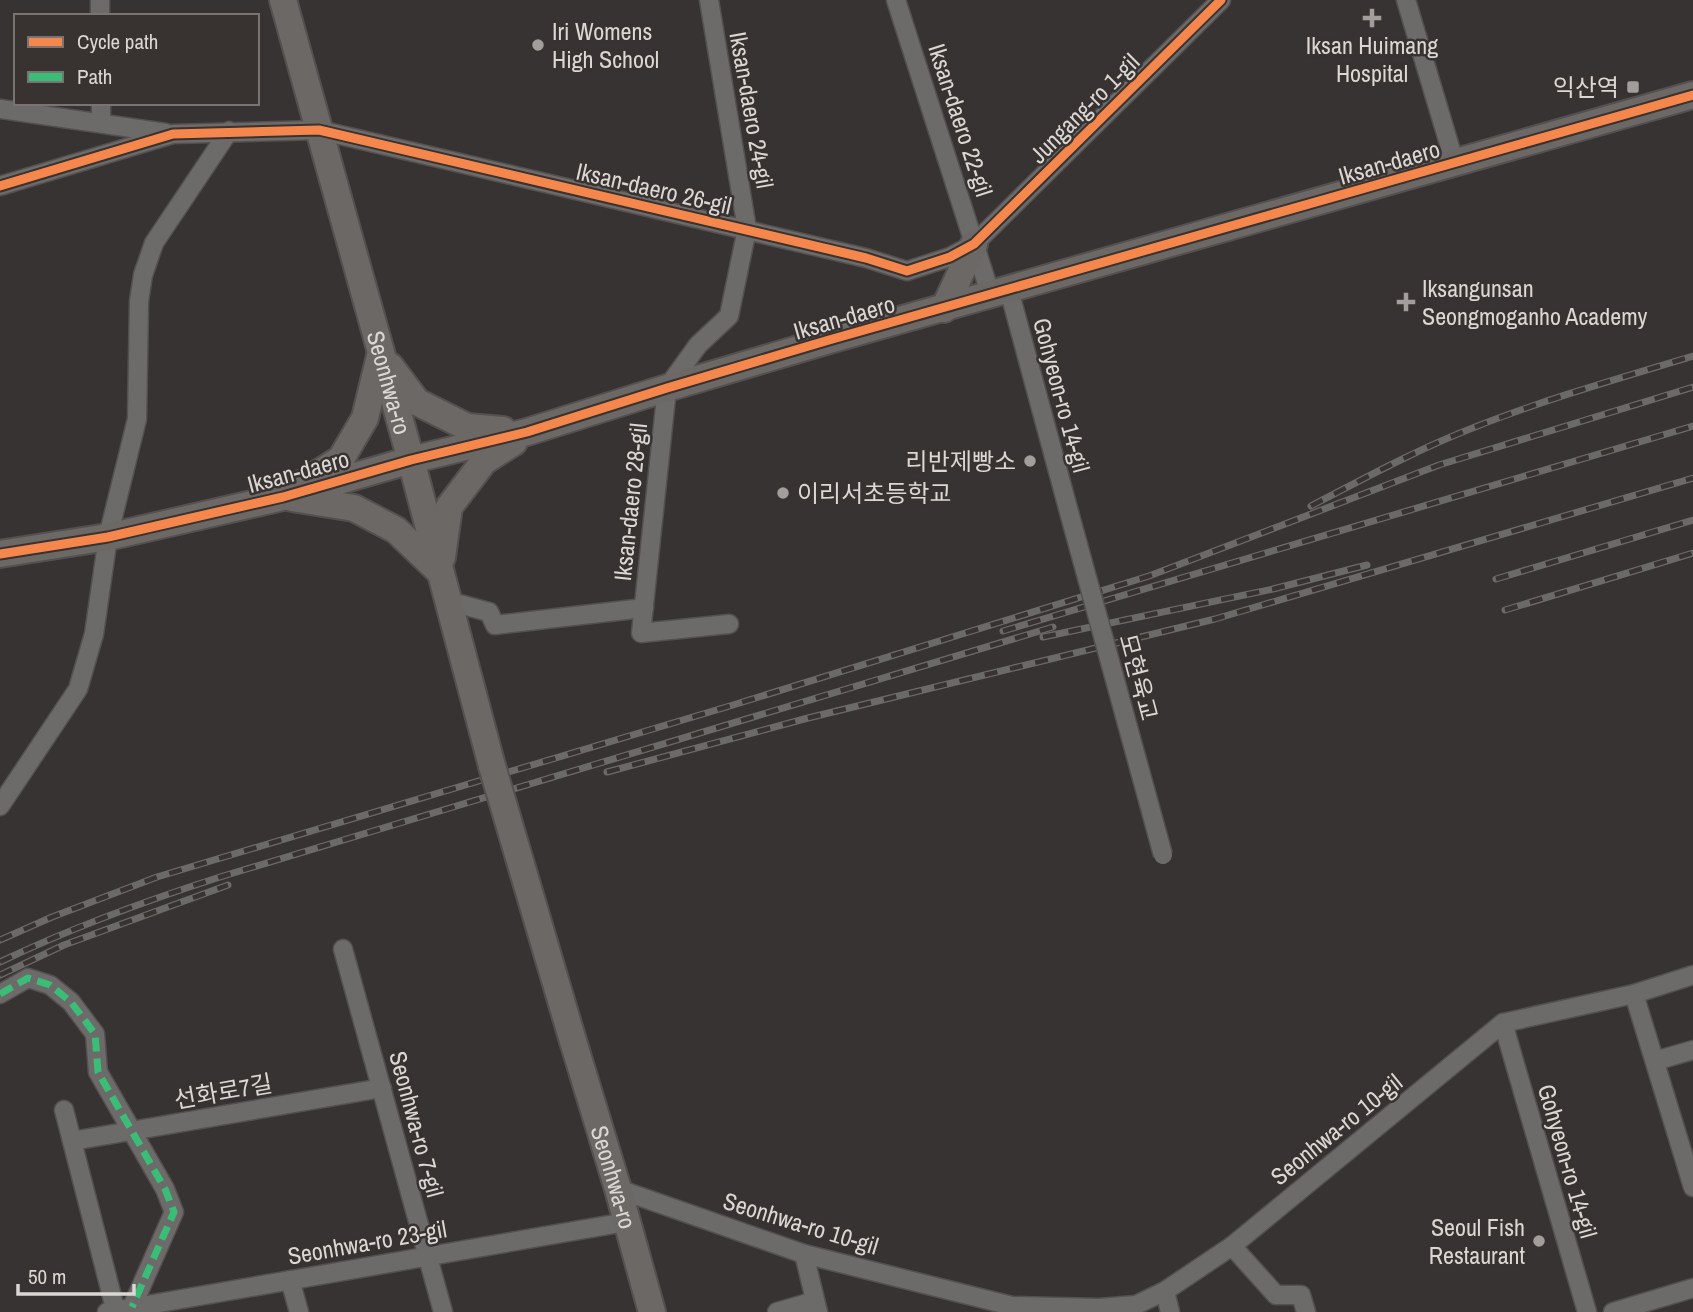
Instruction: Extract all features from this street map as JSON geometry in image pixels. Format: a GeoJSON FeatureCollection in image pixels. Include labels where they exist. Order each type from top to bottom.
{"type":"FeatureCollection","features":[{"type":"Feature","properties":{"kind":"main road","name":"Seonhwa-ro"},"geometry":{"type":"LineString","coordinates":[[283,0],[411,460],[492,766],[652,1312]]}},
{"type":"Feature","properties":{"kind":"main road","name":"Iksan-daero"},"geometry":{"type":"LineString","coordinates":[[0,554],[108,537],[283,497],[411,460],[527,432],[667,388],[1693,96]]}},
{"type":"Feature","properties":{"kind":"main road"},"geometry":{"type":"LineString","coordinates":[[944,309],[974,244]]}},
{"type":"Feature","properties":{"kind":"main road"},"geometry":{"type":"LineString","coordinates":[[380,354],[417,402],[467,427],[527,432]]}},
{"type":"Feature","properties":{"kind":"main road"},"geometry":{"type":"LineString","coordinates":[[283,497],[341,459],[365,418],[380,354]]}},
{"type":"Feature","properties":{"kind":"main road"},"geometry":{"type":"LineString","coordinates":[[440,573],[449,507],[484,461],[527,432]]}},
{"type":"Feature","properties":{"kind":"main road"},"geometry":{"type":"LineString","coordinates":[[283,497],[354,508],[396,530],[440,573]]}},
{"type":"Feature","properties":{"kind":"street","name":"Iksan-daero 24-gil"},"geometry":{"type":"LineString","coordinates":[[709,0],[747,229]]}},
{"type":"Feature","properties":{"kind":"street","name":"Iksan-daero 22-gil"},"geometry":{"type":"LineString","coordinates":[[896,0],[974,244],[1000,293]]}},
{"type":"Feature","properties":{"kind":"street","name":"Jungang-ro 1-gil"},"geometry":{"type":"LineString","coordinates":[[974,244],[1221,0]]}},
{"type":"Feature","properties":{"kind":"street"},"geometry":{"type":"LineString","coordinates":[[1406,0],[1455,164]]}},
{"type":"Feature","properties":{"kind":"street"},"geometry":{"type":"LineString","coordinates":[[101,105],[101,122]]}},
{"type":"Feature","properties":{"kind":"street"},"geometry":{"type":"LineString","coordinates":[[0,109],[173,134]]}},
{"type":"Feature","properties":{"kind":"street","name":"Iksan-daero 26-gil"},"geometry":{"type":"LineString","coordinates":[[173,134],[319,130],[866,257],[907,271],[950,257],[974,244]]}},
{"type":"Feature","properties":{"kind":"street"},"geometry":{"type":"LineString","coordinates":[[0,806],[5,790],[78,689],[94,634],[108,537],[137,419],[139,301],[143,275],[155,243],[229,131]]}},
{"type":"Feature","properties":{"kind":"street"},"geometry":{"type":"LineString","coordinates":[[0,186],[173,134]]}},
{"type":"Feature","properties":{"kind":"street","name":"Iksan-daero 28-gil"},"geometry":{"type":"LineString","coordinates":[[729,624],[641,633],[667,388],[698,345],[729,316],[747,229]]}},
{"type":"Feature","properties":{"kind":"street","name":"Gohyeon-ro 14-gil"},"geometry":{"type":"LineString","coordinates":[[1000,293],[1069,512]]}},
{"type":"Feature","properties":{"kind":"street","name":"모현육교"},"geometry":{"type":"LineString","coordinates":[[1069,512],[1163,855]]}},
{"type":"Feature","properties":{"kind":"street"},"geometry":{"type":"LineString","coordinates":[[448,601],[489,612],[495,625],[643,608]]}},
{"type":"Feature","properties":{"kind":"street","name":"Seonhwa-ro 7-gil"},"geometry":{"type":"LineString","coordinates":[[343,949],[443,1312]]}},
{"type":"Feature","properties":{"kind":"street","name":"Seonhwa-ro 10-gil"},"geometry":{"type":"LineString","coordinates":[[618,1189],[804,1254],[1010,1309],[1136,1305],[1165,1291],[1231,1246],[1503,1023],[1634,994],[1693,975]]}},
{"type":"Feature","properties":{"kind":"street"},"geometry":{"type":"LineString","coordinates":[[0,995],[28,978],[50,985],[71,1002],[94,1034],[98,1072],[165,1189],[174,1213],[121,1311]]}},
{"type":"Feature","properties":{"kind":"street"},"geometry":{"type":"LineString","coordinates":[[1634,994],[1654,1061],[1685,1130],[1693,1187]]}},
{"type":"Feature","properties":{"kind":"street","name":"Gohyeon-ro 14-gil"},"geometry":{"type":"LineString","coordinates":[[1503,1023],[1587,1312]]}},
{"type":"Feature","properties":{"kind":"street"},"geometry":{"type":"LineString","coordinates":[[1654,1061],[1693,1050]]}},
{"type":"Feature","properties":{"kind":"street","name":"선화로7길"},"geometry":{"type":"LineString","coordinates":[[72,1141],[382,1088]]}},
{"type":"Feature","properties":{"kind":"street"},"geometry":{"type":"LineString","coordinates":[[64,1110],[121,1311]]}},
{"type":"Feature","properties":{"kind":"street","name":"Seonhwa-ro 23-gil"},"geometry":{"type":"LineString","coordinates":[[121,1311],[626,1222]]}},
{"type":"Feature","properties":{"kind":"street"},"geometry":{"type":"LineString","coordinates":[[1231,1246],[1276,1295],[1301,1295],[1306,1312]]}},
{"type":"Feature","properties":{"kind":"street"},"geometry":{"type":"LineString","coordinates":[[777,1312],[817,1307],[804,1254]]}},
{"type":"Feature","properties":{"kind":"street"},"geometry":{"type":"LineString","coordinates":[[290,1280],[299,1312]]}},
{"type":"Feature","properties":{"kind":"street"},"geometry":{"type":"LineString","coordinates":[[1613,1312],[1693,1288]]}},
{"type":"Feature","properties":{"kind":"street"},"geometry":{"type":"LineString","coordinates":[[1165,1291],[1170,1312]]}},
{"type":"Feature","properties":{"kind":"railway"},"geometry":{"type":"LineString","coordinates":[[1311,506],[1412,454],[1475,427],[1556,398],[1693,356]]}},
{"type":"Feature","properties":{"kind":"railway"},"geometry":{"type":"LineString","coordinates":[[0,940],[157,877],[733,705],[1149,576],[1439,465],[1693,387]]}},
{"type":"Feature","properties":{"kind":"railway"},"geometry":{"type":"LineString","coordinates":[[1003,631],[1693,426]]}},
{"type":"Feature","properties":{"kind":"railway"},"geometry":{"type":"LineString","coordinates":[[607,772],[808,718],[1215,619],[1693,478]]}},
{"type":"Feature","properties":{"kind":"railway"},"geometry":{"type":"LineString","coordinates":[[1496,579],[1693,520]]}},
{"type":"Feature","properties":{"kind":"railway"},"geometry":{"type":"LineString","coordinates":[[1505,610],[1693,553]]}},
{"type":"Feature","properties":{"kind":"railway"},"geometry":{"type":"LineString","coordinates":[[1043,637],[1273,589],[1367,565]]}},
{"type":"Feature","properties":{"kind":"railway"},"geometry":{"type":"LineString","coordinates":[[0,962],[108,916],[220,877],[1053,627]]}},
{"type":"Feature","properties":{"kind":"railway"},"geometry":{"type":"LineString","coordinates":[[0,975],[64,945],[228,885]]}},
{"type":"Feature","properties":{"kind":"marked path"},"geometry":{"type":"LineString","coordinates":[[0,994],[28,978],[50,985],[71,1002],[95,1034],[98,1072],[165,1189],[174,1212],[132,1307]]}},
{"type":"Feature","properties":{"kind":"cycle path"},"geometry":{"type":"LineString","coordinates":[[0,186],[173,134],[319,130],[866,258],[907,271],[950,257],[974,244],[1221,0]]}},
{"type":"Feature","properties":{"kind":"cycle path"},"geometry":{"type":"LineString","coordinates":[[0,554],[108,537],[283,497],[411,460],[527,432],[829,340],[1693,95]]}},
{"type":"Feature","properties":{"kind":"place","name":"Iksan Huimang Hospital"},"geometry":{"type":"Point","coordinates":[1372,18]}},
{"type":"Feature","properties":{"kind":"place","name":"Iri Womens High School"},"geometry":{"type":"Point","coordinates":[538,45]}},
{"type":"Feature","properties":{"kind":"place","name":"익산역"},"geometry":{"type":"Point","coordinates":[1633,87]}},
{"type":"Feature","properties":{"kind":"place","name":"Iksangunsan Seongmoganho Academy"},"geometry":{"type":"Point","coordinates":[1406,302]}},
{"type":"Feature","properties":{"kind":"place","name":"리반제빵소"},"geometry":{"type":"Point","coordinates":[1030,461]}},
{"type":"Feature","properties":{"kind":"place","name":"이리서초등학교"},"geometry":{"type":"Point","coordinates":[783,493]}},
{"type":"Feature","properties":{"kind":"place","name":"Seoul Fish Restaurant"},"geometry":{"type":"Point","coordinates":[1539,1241]}}]}
